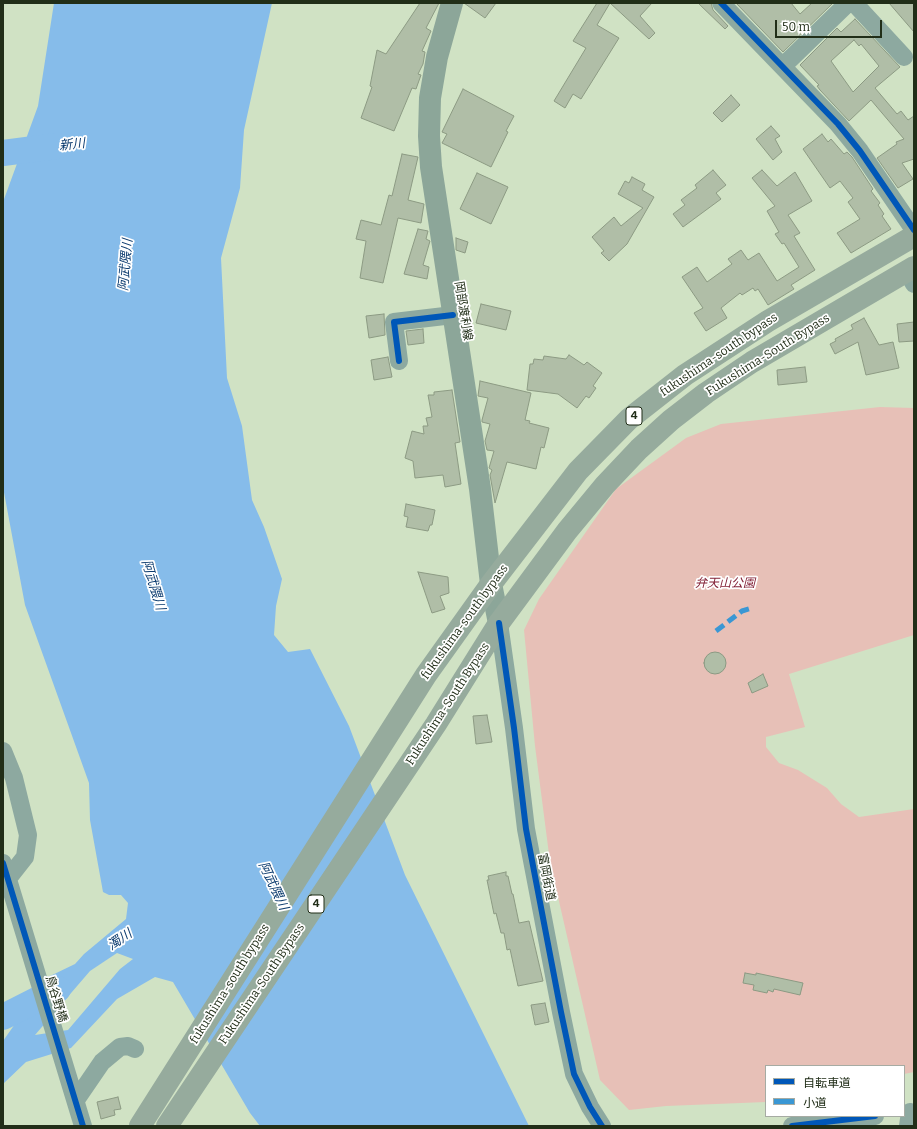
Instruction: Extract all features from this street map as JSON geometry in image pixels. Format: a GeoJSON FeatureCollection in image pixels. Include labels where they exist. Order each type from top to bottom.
{"type":"FeatureCollection","features":[{"type":"Feature","properties":{"kind":"highway","name":"fukushima-south bypass"},"geometry":{"type":"LineString","coordinates":[[140,1126],[426,675],[491,584],[578,471],[629,419],[685,375],[768,321],[914,236]]}},
{"type":"Feature","properties":{"kind":"highway","name":"Fukushima-South Bypass"},"geometry":{"type":"LineString","coordinates":[[171,1120],[455,694],[499,624],[567,531],[600,490],[639,449],[671,420],[706,393],[752,362],[912,274]]}},
{"type":"Feature","properties":{"kind":"main road","name":"岡部渡利線"},"geometry":{"type":"LineString","coordinates":[[452,3],[437,57],[430,98],[429,136],[432,175],[478,482],[491,584],[499,624]]}},
{"type":"Feature","properties":{"kind":"street"},"geometry":{"type":"LineString","coordinates":[[721,3],[838,124],[860,151],[914,230]]}},
{"type":"Feature","properties":{"kind":"street"},"geometry":{"type":"LineString","coordinates":[[783,66],[848,3]]}},
{"type":"Feature","properties":{"kind":"street"},"geometry":{"type":"LineString","coordinates":[[854,3],[904,57]]}},
{"type":"Feature","properties":{"kind":"street"},"geometry":{"type":"LineString","coordinates":[[399,361],[394,322],[453,315]]}},
{"type":"Feature","properties":{"kind":"street","name":"富岡街道"},"geometry":{"type":"LineString","coordinates":[[499,624],[514,728],[526,830],[561,1012],[574,1074],[590,1107],[602,1126]]}},
{"type":"Feature","properties":{"kind":"street"},"geometry":{"type":"LineString","coordinates":[[3,751],[14,778],[28,835],[25,857],[5,875]]}},
{"type":"Feature","properties":{"kind":"street","name":"鳥谷野橋"},"geometry":{"type":"LineString","coordinates":[[5,875],[21,921],[71,1083],[76,1100],[79,1125]]}},
{"type":"Feature","properties":{"kind":"street"},"geometry":{"type":"LineString","coordinates":[[76,1100],[102,1062],[120,1047],[128,1046],[135,1049]]}},
{"type":"Feature","properties":{"kind":"street"},"geometry":{"type":"LineString","coordinates":[[792,1126],[867,1117]]}},
{"type":"Feature","properties":{"kind":"green space","name":"弁天山公園"},"geometry":{"type":"Polygon","coordinates":[[[880,407],[914,408],[914,635],[789,674],[805,727],[766,737],[766,747],[779,763],[798,770],[827,788],[841,804],[859,817],[914,809],[914,1072],[905,1074],[905,1065],[765,1065],[765,1102],[666,1106],[629,1110],[600,1080],[550,862],[535,746],[524,630],[539,599],[616,489],[686,438],[721,424],[880,407]]]}},
{"type":"Feature","properties":{"kind":"water"},"geometry":{"type":"Polygon","coordinates":[[[54,3],[272,3],[244,130],[240,188],[221,258],[227,378],[242,426],[252,500],[264,527],[282,579],[276,606],[274,635],[288,652],[310,649],[349,726],[405,875],[529,1126],[260,1126],[250,1113],[173,982],[155,977],[117,999],[71,1048],[26,1062],[3,1084],[3,1041],[48,977],[75,964],[84,954],[126,919],[128,903],[121,895],[109,895],[103,892],[90,820],[89,783],[25,605],[3,487],[3,202],[38,106],[54,3]],[[117,953],[90,971],[35,1035],[68,1030],[120,969],[133,959],[117,953]]]}},
{"type":"Feature","properties":{"kind":"building"},"geometry":{"type":"Polygon","coordinates":[[[420,3],[439,3],[426,28],[431,31],[422,51],[425,52],[423,64],[418,74],[421,75],[416,89],[412,88],[394,131],[361,118],[372,87],[370,86],[377,50],[386,54],[420,3]]]}},
{"type":"Feature","properties":{"kind":"building"},"geometry":{"type":"Polygon","coordinates":[[[464,3],[496,3],[485,18],[464,3]]]}},
{"type":"Feature","properties":{"kind":"building"},"geometry":{"type":"Polygon","coordinates":[[[597,3],[610,3],[597,25],[619,38],[581,99],[573,94],[565,108],[554,101],[586,48],[573,41],[597,3]]]}},
{"type":"Feature","properties":{"kind":"building"},"geometry":{"type":"Polygon","coordinates":[[[610,3],[652,3],[640,16],[655,33],[649,39],[610,3]]]}},
{"type":"Feature","properties":{"kind":"building"},"geometry":{"type":"Polygon","coordinates":[[[698,3],[711,3],[713,10],[728,26],[725,29],[698,3]]]}},
{"type":"Feature","properties":{"kind":"building"},"geometry":{"type":"Polygon","coordinates":[[[736,3],[791,3],[800,14],[812,3],[833,3],[783,52],[736,3]]]}},
{"type":"Feature","properties":{"kind":"building"},"geometry":{"type":"Polygon","coordinates":[[[889,3],[914,3],[914,32],[889,3]]]}},
{"type":"Feature","properties":{"kind":"building"},"geometry":{"type":"Polygon","coordinates":[[[855,19],[900,67],[875,88],[897,114],[901,111],[908,120],[914,116],[914,159],[902,163],[913,179],[898,188],[877,158],[897,144],[896,142],[904,139],[871,100],[849,121],[820,90],[817,86],[819,85],[800,65],[837,28],[841,32],[855,19]],[[854,40],[831,61],[853,92],[879,66],[861,44],[859,46],[854,40]]]}},
{"type":"Feature","properties":{"kind":"building"},"geometry":{"type":"Polygon","coordinates":[[[463,89],[514,116],[491,167],[442,143],[447,134],[442,132],[463,89]]]}},
{"type":"Feature","properties":{"kind":"building"},"geometry":{"type":"Polygon","coordinates":[[[731,95],[740,105],[722,122],[713,113],[731,95]]]}},
{"type":"Feature","properties":{"kind":"building"},"geometry":{"type":"Polygon","coordinates":[[[771,126],[780,136],[775,139],[782,152],[773,160],[756,139],[771,126]]]}},
{"type":"Feature","properties":{"kind":"building"},"geometry":{"type":"Polygon","coordinates":[[[822,134],[828,142],[831,139],[844,154],[847,152],[852,157],[873,189],[871,191],[880,203],[878,205],[884,214],[882,216],[891,229],[851,253],[837,233],[860,219],[848,202],[853,198],[840,181],[830,188],[803,149],[822,134]]]}},
{"type":"Feature","properties":{"kind":"building"},"geometry":{"type":"Polygon","coordinates":[[[402,154],[418,157],[408,200],[424,204],[421,223],[398,218],[383,283],[360,278],[366,241],[356,239],[361,220],[381,225],[389,195],[392,196],[402,154]]]}},
{"type":"Feature","properties":{"kind":"building"},"geometry":{"type":"Polygon","coordinates":[[[713,170],[726,185],[716,193],[721,199],[683,227],[673,214],[685,205],[681,200],[697,188],[695,185],[713,170]]]}},
{"type":"Feature","properties":{"kind":"building"},"geometry":{"type":"Polygon","coordinates":[[[762,170],[777,186],[795,172],[812,201],[788,215],[800,233],[794,236],[815,270],[791,285],[794,289],[768,305],[758,289],[755,291],[753,288],[742,295],[740,293],[721,308],[727,318],[706,331],[694,313],[703,308],[682,277],[697,267],[707,282],[732,264],[728,259],[741,250],[748,260],[759,253],[777,281],[799,267],[784,243],[782,244],[775,234],[779,232],[767,211],[775,206],[752,178],[762,170]]]}},
{"type":"Feature","properties":{"kind":"building"},"geometry":{"type":"Polygon","coordinates":[[[477,173],[508,187],[491,224],[460,209],[477,173]]]}},
{"type":"Feature","properties":{"kind":"building"},"geometry":{"type":"Polygon","coordinates":[[[632,177],[645,184],[642,190],[654,197],[627,244],[609,261],[601,253],[604,251],[592,237],[614,217],[621,226],[643,208],[618,194],[625,181],[629,183],[632,177]]]}},
{"type":"Feature","properties":{"kind":"building"},"geometry":{"type":"Polygon","coordinates":[[[418,229],[428,231],[426,239],[430,241],[423,265],[429,267],[427,279],[404,274],[418,229]]]}},
{"type":"Feature","properties":{"kind":"building"},"geometry":{"type":"Polygon","coordinates":[[[456,238],[468,242],[465,253],[456,250],[456,238]]]}},
{"type":"Feature","properties":{"kind":"building"},"geometry":{"type":"Polygon","coordinates":[[[481,304],[511,311],[506,330],[476,323],[481,304]]]}},
{"type":"Feature","properties":{"kind":"building"},"geometry":{"type":"Polygon","coordinates":[[[384,314],[385,335],[369,338],[366,316],[384,314]]]}},
{"type":"Feature","properties":{"kind":"building"},"geometry":{"type":"Polygon","coordinates":[[[864,318],[879,345],[893,342],[899,368],[866,375],[858,342],[835,354],[830,344],[836,341],[835,339],[853,329],[851,325],[864,318]]]}},
{"type":"Feature","properties":{"kind":"building"},"geometry":{"type":"Polygon","coordinates":[[[914,322],[914,341],[899,342],[897,324],[914,322]]]}},
{"type":"Feature","properties":{"kind":"building"},"geometry":{"type":"Polygon","coordinates":[[[423,329],[424,343],[408,345],[406,331],[423,329]]]}},
{"type":"Feature","properties":{"kind":"building"},"geometry":{"type":"Polygon","coordinates":[[[569,355],[584,365],[587,362],[602,373],[593,386],[596,388],[589,398],[586,396],[577,408],[558,394],[527,390],[530,364],[533,364],[534,359],[543,360],[544,356],[566,359],[569,355]]]}},
{"type":"Feature","properties":{"kind":"building"},"geometry":{"type":"Polygon","coordinates":[[[388,357],[392,377],[374,380],[371,360],[388,357]]]}},
{"type":"Feature","properties":{"kind":"building"},"geometry":{"type":"Polygon","coordinates":[[[805,367],[807,382],[778,385],[777,370],[805,367]]]}},
{"type":"Feature","properties":{"kind":"building"},"geometry":{"type":"Polygon","coordinates":[[[480,381],[531,393],[525,420],[530,421],[529,423],[549,428],[544,448],[541,447],[536,469],[507,462],[495,503],[490,475],[492,470],[489,468],[494,451],[487,450],[485,441],[490,424],[482,422],[488,398],[478,396],[480,381]]]}},
{"type":"Feature","properties":{"kind":"building"},"geometry":{"type":"Polygon","coordinates":[[[452,390],[460,442],[455,443],[461,484],[445,487],[443,475],[415,478],[413,461],[405,458],[412,431],[424,434],[423,426],[428,426],[426,418],[432,417],[428,395],[434,395],[434,392],[452,390]]]}},
{"type":"Feature","properties":{"kind":"building"},"geometry":{"type":"Polygon","coordinates":[[[406,504],[435,510],[432,525],[430,525],[428,531],[406,527],[408,517],[404,516],[406,504]]]}},
{"type":"Feature","properties":{"kind":"building"},"geometry":{"type":"Polygon","coordinates":[[[418,572],[448,577],[449,593],[440,596],[445,609],[432,613],[418,572]]]}},
{"type":"Feature","properties":{"kind":"building"},"geometry":{"type":"Polygon","coordinates":[[[715,652],[723,655],[726,663],[723,671],[715,674],[707,671],[704,663],[707,655],[715,652]]]}},
{"type":"Feature","properties":{"kind":"building"},"geometry":{"type":"Polygon","coordinates":[[[763,674],[768,686],[752,693],[748,683],[763,674]]]}},
{"type":"Feature","properties":{"kind":"building"},"geometry":{"type":"Polygon","coordinates":[[[487,715],[492,742],[476,744],[473,716],[487,715]]]}},
{"type":"Feature","properties":{"kind":"building"},"geometry":{"type":"Polygon","coordinates":[[[506,872],[506,876],[508,876],[513,894],[519,923],[529,921],[543,981],[518,986],[510,949],[507,950],[504,933],[501,933],[496,913],[494,914],[487,880],[489,880],[488,876],[506,872]]]}},
{"type":"Feature","properties":{"kind":"building"},"geometry":{"type":"Polygon","coordinates":[[[745,973],[756,975],[756,973],[803,983],[800,995],[774,989],[773,992],[768,990],[767,993],[753,990],[754,985],[743,983],[745,973]]]}},
{"type":"Feature","properties":{"kind":"building"},"geometry":{"type":"Polygon","coordinates":[[[545,1003],[549,1022],[535,1025],[531,1005],[545,1003]]]}},
{"type":"Feature","properties":{"kind":"building"},"geometry":{"type":"Polygon","coordinates":[[[118,1097],[121,1109],[114,1110],[115,1115],[101,1119],[97,1102],[118,1097]]]}},
{"type":"Feature","properties":{"kind":"waterway","name":"新川"},"geometry":{"type":"LineString","coordinates":[[3,153],[57,146]]}},
{"type":"Feature","properties":{"kind":"waterway"},"geometry":{"type":"LineString","coordinates":[[3,1017],[58,989]]}},
{"type":"Feature","properties":{"kind":"marked path"},"geometry":{"type":"LineString","coordinates":[[716,631],[742,611],[752,608]]}},
{"type":"Feature","properties":{"kind":"cycle path"},"geometry":{"type":"LineString","coordinates":[[721,3],[838,124],[860,151],[914,230]]}},
{"type":"Feature","properties":{"kind":"cycle path"},"geometry":{"type":"LineString","coordinates":[[399,361],[394,322],[453,315]]}},
{"type":"Feature","properties":{"kind":"cycle path"},"geometry":{"type":"LineString","coordinates":[[499,623],[514,728],[526,829],[561,1012],[574,1074],[590,1107],[602,1126]]}},
{"type":"Feature","properties":{"kind":"cycle path"},"geometry":{"type":"LineString","coordinates":[[3,863],[83,1126]]}},
{"type":"Feature","properties":{"kind":"cycle path"},"geometry":{"type":"LineString","coordinates":[[792,1126],[867,1117]]}},
{"type":"Feature","properties":{"kind":"water label","name":"阿武隈川"},"geometry":{"type":"Point","coordinates":[126,265]}},
{"type":"Feature","properties":{"kind":"water label","name":"阿武隈川"},"geometry":{"type":"Point","coordinates":[153,585]}},
{"type":"Feature","properties":{"kind":"water label","name":"阿武隈川"},"geometry":{"type":"Point","coordinates":[273,886]}},
{"type":"Feature","properties":{"kind":"water label","name":"濁川"},"geometry":{"type":"Point","coordinates":[120,940]}}]}
